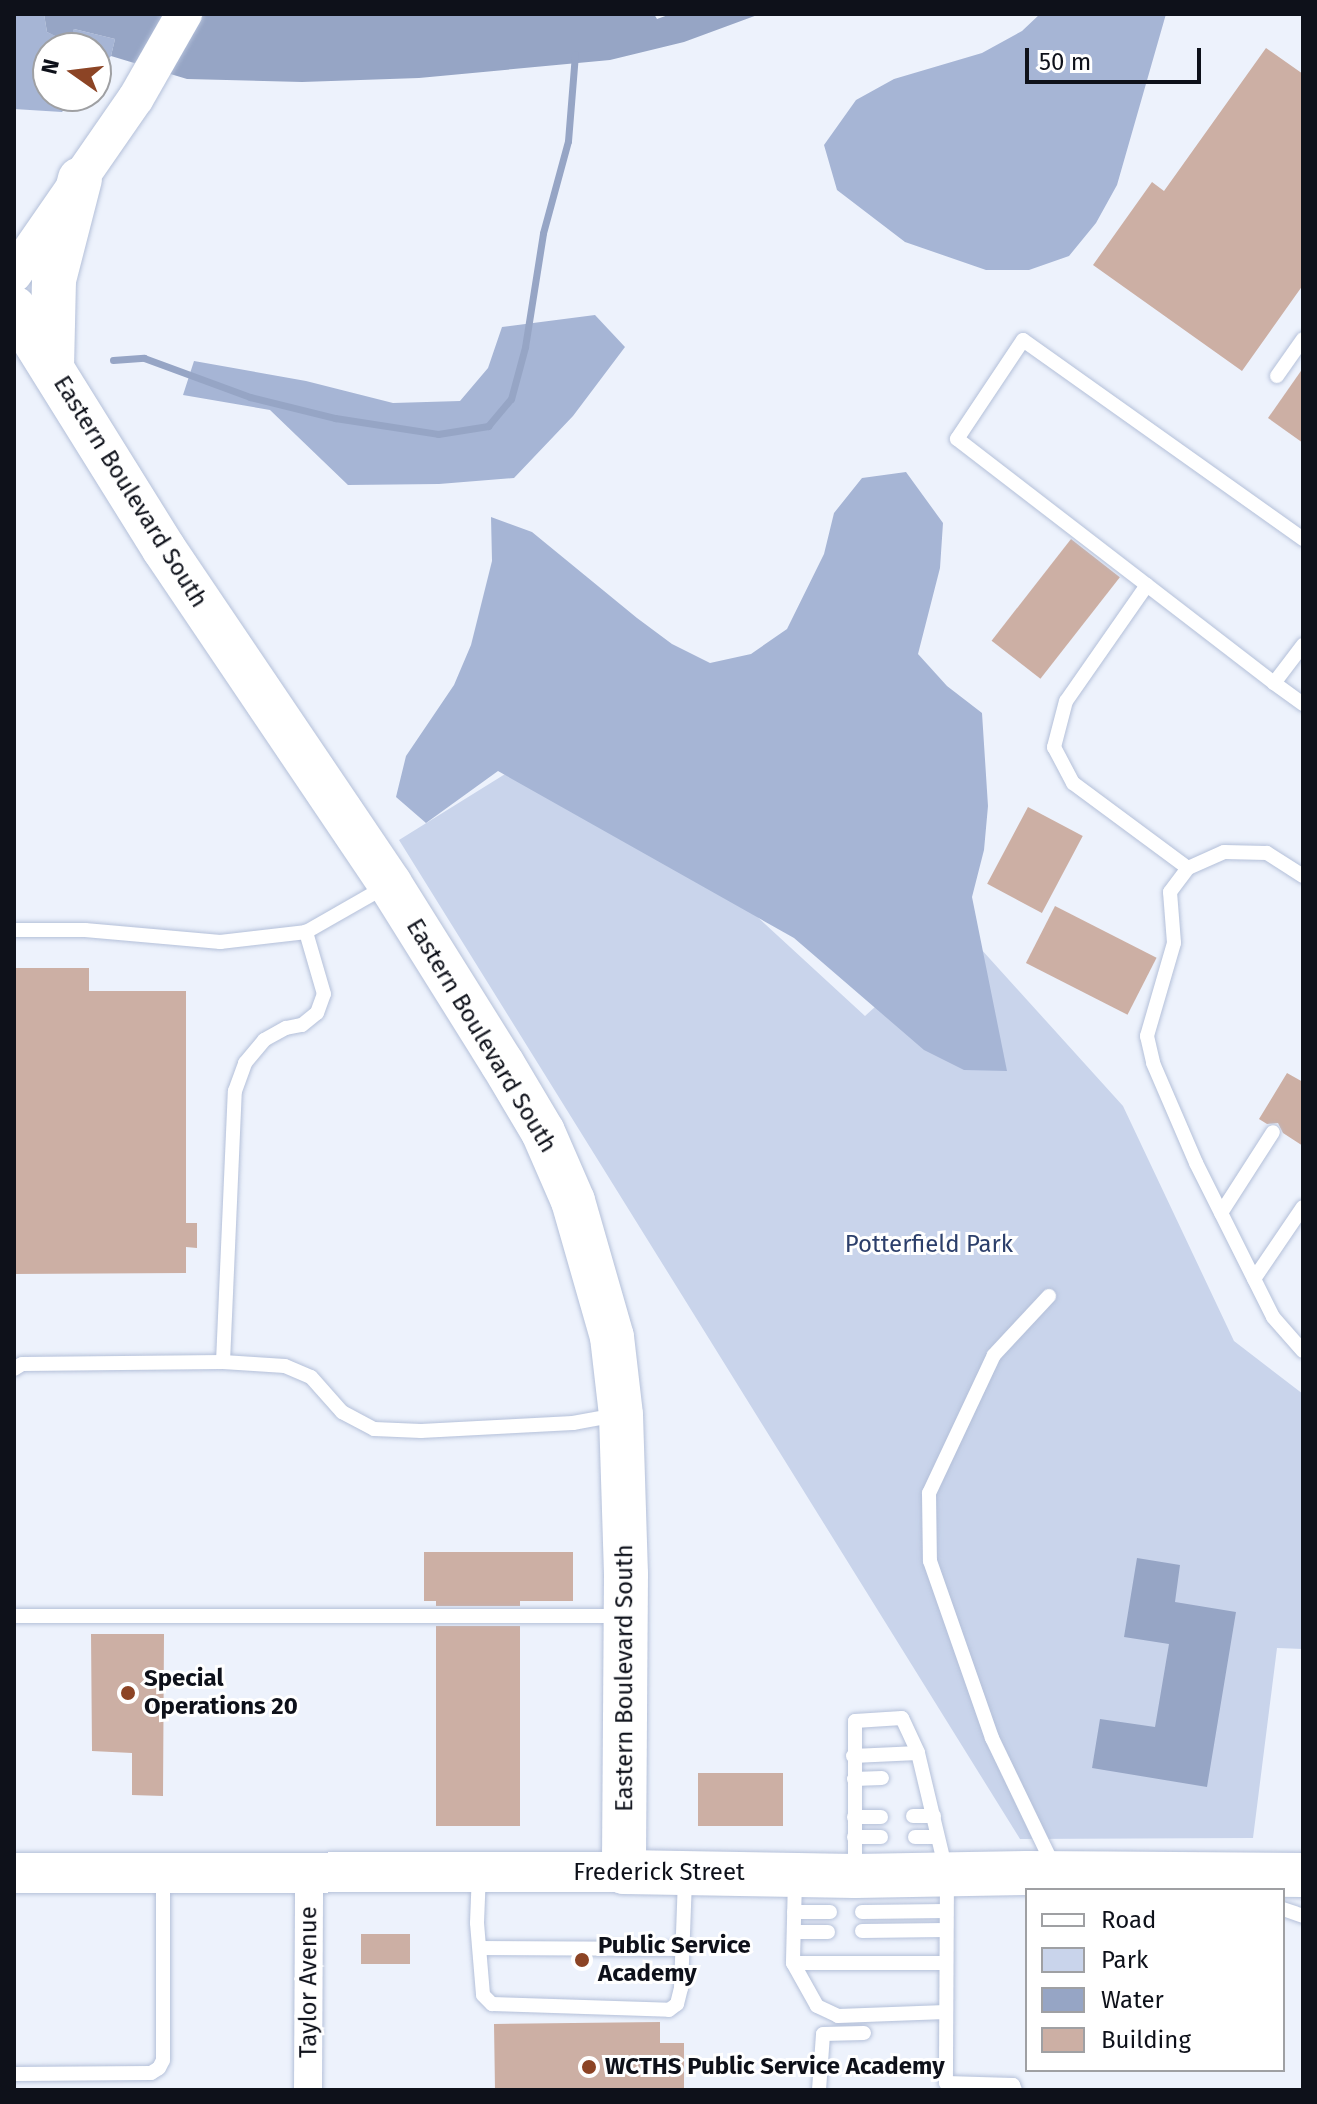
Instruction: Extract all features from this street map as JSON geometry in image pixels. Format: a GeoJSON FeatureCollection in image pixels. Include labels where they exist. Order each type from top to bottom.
{"type":"FeatureCollection","features":[{"type":"Feature","properties":{"kind":"main road"},"geometry":{"type":"LineString","coordinates":[[52,368],[54,280],[80,179]]}},
{"type":"Feature","properties":{"kind":"main road","name":"Eastern Boulevard South"},"geometry":{"type":"LineString","coordinates":[[14,308],[164,549],[390,884],[543,1132],[573,1201],[612,1337],[621,1415],[626,1616],[624,1872]]}},
{"type":"Feature","properties":{"kind":"main road","name":"Frederick Street"},"geometry":{"type":"LineString","coordinates":[[14,1873],[685,1872],[794,1894],[872,1879],[943,1874],[1057,1873],[1261,1882],[1303,1875]]}},
{"type":"Feature","properties":{"kind":"street"},"geometry":{"type":"LineString","coordinates":[[14,274],[136,98],[184,14]]}},
{"type":"Feature","properties":{"kind":"street","name":"Taylor Avenue"},"geometry":{"type":"LineString","coordinates":[[308,2090],[309,1874]]}},
{"type":"Feature","properties":{"kind":"lane"},"geometry":{"type":"LineString","coordinates":[[1277,376],[1303,339]]}},
{"type":"Feature","properties":{"kind":"lane"},"geometry":{"type":"LineString","coordinates":[[1303,539],[1023,340],[957,439],[1303,704]]}},
{"type":"Feature","properties":{"kind":"lane"},"geometry":{"type":"LineString","coordinates":[[1147,585],[1066,701],[1054,747],[1073,783],[1188,868]]}},
{"type":"Feature","properties":{"kind":"lane"},"geometry":{"type":"LineString","coordinates":[[1274,683],[1303,645]]}},
{"type":"Feature","properties":{"kind":"lane"},"geometry":{"type":"LineString","coordinates":[[1300,1342],[1273,1317],[1221,1213],[1153,1063],[1147,1036],[1174,943],[1170,892],[1188,868],[1224,852],[1267,853],[1303,876]]}},
{"type":"Feature","properties":{"kind":"lane"},"geometry":{"type":"LineString","coordinates":[[14,930],[85,930],[220,942],[306,932],[390,884]]}},
{"type":"Feature","properties":{"kind":"lane"},"geometry":{"type":"LineString","coordinates":[[223,1362],[235,1091],[245,1063],[264,1040],[286,1028],[302,1025],[317,1013],[324,994],[306,932]]}},
{"type":"Feature","properties":{"kind":"lane"},"geometry":{"type":"LineString","coordinates":[[1221,1213],[1273,1132]]}},
{"type":"Feature","properties":{"kind":"lane"},"geometry":{"type":"LineString","coordinates":[[1254,1279],[1303,1207]]}},
{"type":"Feature","properties":{"kind":"lane"},"geometry":{"type":"LineString","coordinates":[[1049,1296],[994,1355],[929,1493],[930,1561],[992,1738],[1057,1873]]}},
{"type":"Feature","properties":{"kind":"lane"},"geometry":{"type":"LineString","coordinates":[[14,1369],[22,1364],[223,1362],[285,1366],[311,1377],[342,1412],[374,1429],[421,1431],[573,1423],[621,1415]]}},
{"type":"Feature","properties":{"kind":"lane"},"geometry":{"type":"LineString","coordinates":[[14,1616],[626,1616]]}},
{"type":"Feature","properties":{"kind":"lane"},"geometry":{"type":"LineString","coordinates":[[872,1879],[854,1817],[855,1721],[902,1718],[918,1753],[918,1776],[934,1816],[943,1874],[946,2083],[1013,2085],[1015,2090]]}},
{"type":"Feature","properties":{"kind":"lane"},"geometry":{"type":"LineString","coordinates":[[853,1756],[918,1753]]}},
{"type":"Feature","properties":{"kind":"lane"},"geometry":{"type":"LineString","coordinates":[[854,1779],[882,1778]]}},
{"type":"Feature","properties":{"kind":"lane"},"geometry":{"type":"LineString","coordinates":[[913,1816],[934,1816]]}},
{"type":"Feature","properties":{"kind":"lane"},"geometry":{"type":"LineString","coordinates":[[854,1817],[881,1817]]}},
{"type":"Feature","properties":{"kind":"lane"},"geometry":{"type":"LineString","coordinates":[[915,1837],[943,1874]]}},
{"type":"Feature","properties":{"kind":"lane"},"geometry":{"type":"LineString","coordinates":[[479,1873],[477,1923],[482,1948],[483,1995],[492,2004],[669,2010],[677,2004],[686,1916],[685,1872]]}},
{"type":"Feature","properties":{"kind":"lane"},"geometry":{"type":"LineString","coordinates":[[14,2074],[151,2073],[159,2068],[163,2060],[163,1873]]}},
{"type":"Feature","properties":{"kind":"lane"},"geometry":{"type":"LineString","coordinates":[[830,1912],[794,1894],[793,1963],[817,2006],[838,2016],[946,2012]]}},
{"type":"Feature","properties":{"kind":"lane"},"geometry":{"type":"LineString","coordinates":[[862,1931],[946,1930]]}},
{"type":"Feature","properties":{"kind":"lane"},"geometry":{"type":"LineString","coordinates":[[794,1932],[828,1932]]}},
{"type":"Feature","properties":{"kind":"lane"},"geometry":{"type":"LineString","coordinates":[[482,1948],[681,1949]]}},
{"type":"Feature","properties":{"kind":"lane"},"geometry":{"type":"LineString","coordinates":[[793,1963],[946,1963]]}},
{"type":"Feature","properties":{"kind":"lane"},"geometry":{"type":"LineString","coordinates":[[819,2090],[823,2034],[864,2033]]}},
{"type":"Feature","properties":{"kind":"green space","name":"Potterfield Park"},"geometry":{"type":"Polygon","coordinates":[[[563,738],[865,1016],[962,928],[1123,1106],[1234,1341],[1303,1394],[1303,1649],[1277,1648],[1253,1838],[1020,1839],[399,840],[563,738]]]}},
{"type":"Feature","properties":{"kind":"shaded area"},"geometry":{"type":"Polygon","coordinates":[[[14,14],[44,14],[47,32],[32,32],[32,110],[14,109],[14,14]]]}},
{"type":"Feature","properties":{"kind":"shaded area"},"geometry":{"type":"Polygon","coordinates":[[[1040,14],[1166,14],[1117,185],[1096,223],[1069,256],[1029,270],[986,270],[905,242],[837,190],[824,145],[856,100],[894,79],[982,53],[1022,31],[1040,14]]]}},
{"type":"Feature","properties":{"kind":"shaded area"},"geometry":{"type":"Polygon","coordinates":[[[595,315],[625,347],[573,416],[514,478],[439,484],[348,485],[270,410],[183,395],[194,361],[306,381],[393,403],[460,401],[488,368],[502,327],[595,315]]]}},
{"type":"Feature","properties":{"kind":"shaded area"},"geometry":{"type":"Polygon","coordinates":[[[906,472],[943,523],[940,568],[918,654],[947,686],[982,713],[988,806],[984,850],[972,897],[1007,1071],[964,1070],[924,1050],[794,938],[498,771],[426,823],[396,797],[406,756],[454,685],[471,645],[492,561],[491,517],[532,532],[672,644],[710,663],[751,654],[787,629],[824,554],[834,513],[862,478],[906,472]]]}},
{"type":"Feature","properties":{"kind":"water"},"geometry":{"type":"Polygon","coordinates":[[[44,14],[654,14],[657,19],[671,14],[760,14],[684,42],[610,60],[419,78],[302,82],[187,79],[112,56],[115,39],[112,38],[112,32],[74,29],[73,32],[47,32],[44,14]]]}},
{"type":"Feature","properties":{"kind":"water"},"geometry":{"type":"Polygon","coordinates":[[[1137,1558],[1180,1565],[1175,1602],[1236,1612],[1207,1787],[1092,1768],[1100,1719],[1155,1727],[1169,1644],[1124,1637],[1137,1558]]]}},
{"type":"Feature","properties":{"kind":"building"},"geometry":{"type":"Polygon","coordinates":[[[1266,48],[1303,74],[1303,285],[1242,371],[1093,265],[1152,182],[1164,191],[1266,48]]]}},
{"type":"Feature","properties":{"kind":"building"},"geometry":{"type":"Polygon","coordinates":[[[1303,368],[1303,443],[1268,418],[1303,368]]]}},
{"type":"Feature","properties":{"kind":"building"},"geometry":{"type":"Polygon","coordinates":[[[1071,539],[1120,577],[1040,679],[992,641],[1071,539]]]}},
{"type":"Feature","properties":{"kind":"building"},"geometry":{"type":"Polygon","coordinates":[[[1028,807],[1083,836],[1042,913],[987,884],[1028,807]]]}},
{"type":"Feature","properties":{"kind":"building"},"geometry":{"type":"Polygon","coordinates":[[[1055,906],[1157,958],[1128,1015],[1026,963],[1055,906]]]}},
{"type":"Feature","properties":{"kind":"building"},"geometry":{"type":"Polygon","coordinates":[[[14,968],[89,968],[89,991],[186,991],[186,1223],[197,1223],[197,1248],[186,1247],[186,1273],[14,1274],[14,968]]]}},
{"type":"Feature","properties":{"kind":"building"},"geometry":{"type":"Polygon","coordinates":[[[1287,1073],[1303,1082],[1303,1146],[1283,1133],[1278,1123],[1267,1124],[1259,1119],[1287,1073]]]}},
{"type":"Feature","properties":{"kind":"building"},"geometry":{"type":"Polygon","coordinates":[[[424,1552],[573,1552],[573,1601],[520,1601],[520,1606],[436,1606],[436,1601],[424,1601],[424,1552]]]}},
{"type":"Feature","properties":{"kind":"building"},"geometry":{"type":"Polygon","coordinates":[[[436,1626],[520,1626],[520,1826],[436,1826],[436,1626]]]}},
{"type":"Feature","properties":{"kind":"building","name":"Special Operations 20"},"geometry":{"type":"Polygon","coordinates":[[[91,1634],[164,1634],[163,1796],[132,1795],[132,1753],[92,1751],[91,1634]]]}},
{"type":"Feature","properties":{"kind":"building"},"geometry":{"type":"Polygon","coordinates":[[[698,1773],[783,1773],[783,1826],[698,1826],[698,1773]]]}},
{"type":"Feature","properties":{"kind":"building"},"geometry":{"type":"Polygon","coordinates":[[[361,1934],[410,1934],[410,1964],[361,1964],[361,1934]]]}},
{"type":"Feature","properties":{"kind":"building","name":"WCTHS Public Service Academy"},"geometry":{"type":"Polygon","coordinates":[[[660,2022],[660,2043],[684,2043],[684,2090],[495,2090],[494,2024],[660,2022]]]}},
{"type":"Feature","properties":{"kind":"waterway"},"geometry":{"type":"LineString","coordinates":[[113,360],[144,358],[250,397],[335,418],[438,434],[488,426],[511,399],[525,347],[543,233],[568,141],[575,54]]}},
{"type":"Feature","properties":{"kind":"place","name":"Special Operations 20"},"geometry":{"type":"Point","coordinates":[128,1693]}},
{"type":"Feature","properties":{"kind":"place","name":"Public Service Academy"},"geometry":{"type":"Point","coordinates":[582,1960]}},
{"type":"Feature","properties":{"kind":"place","name":"WCTHS Public Service Academy"},"geometry":{"type":"Point","coordinates":[589,2067]}}]}
